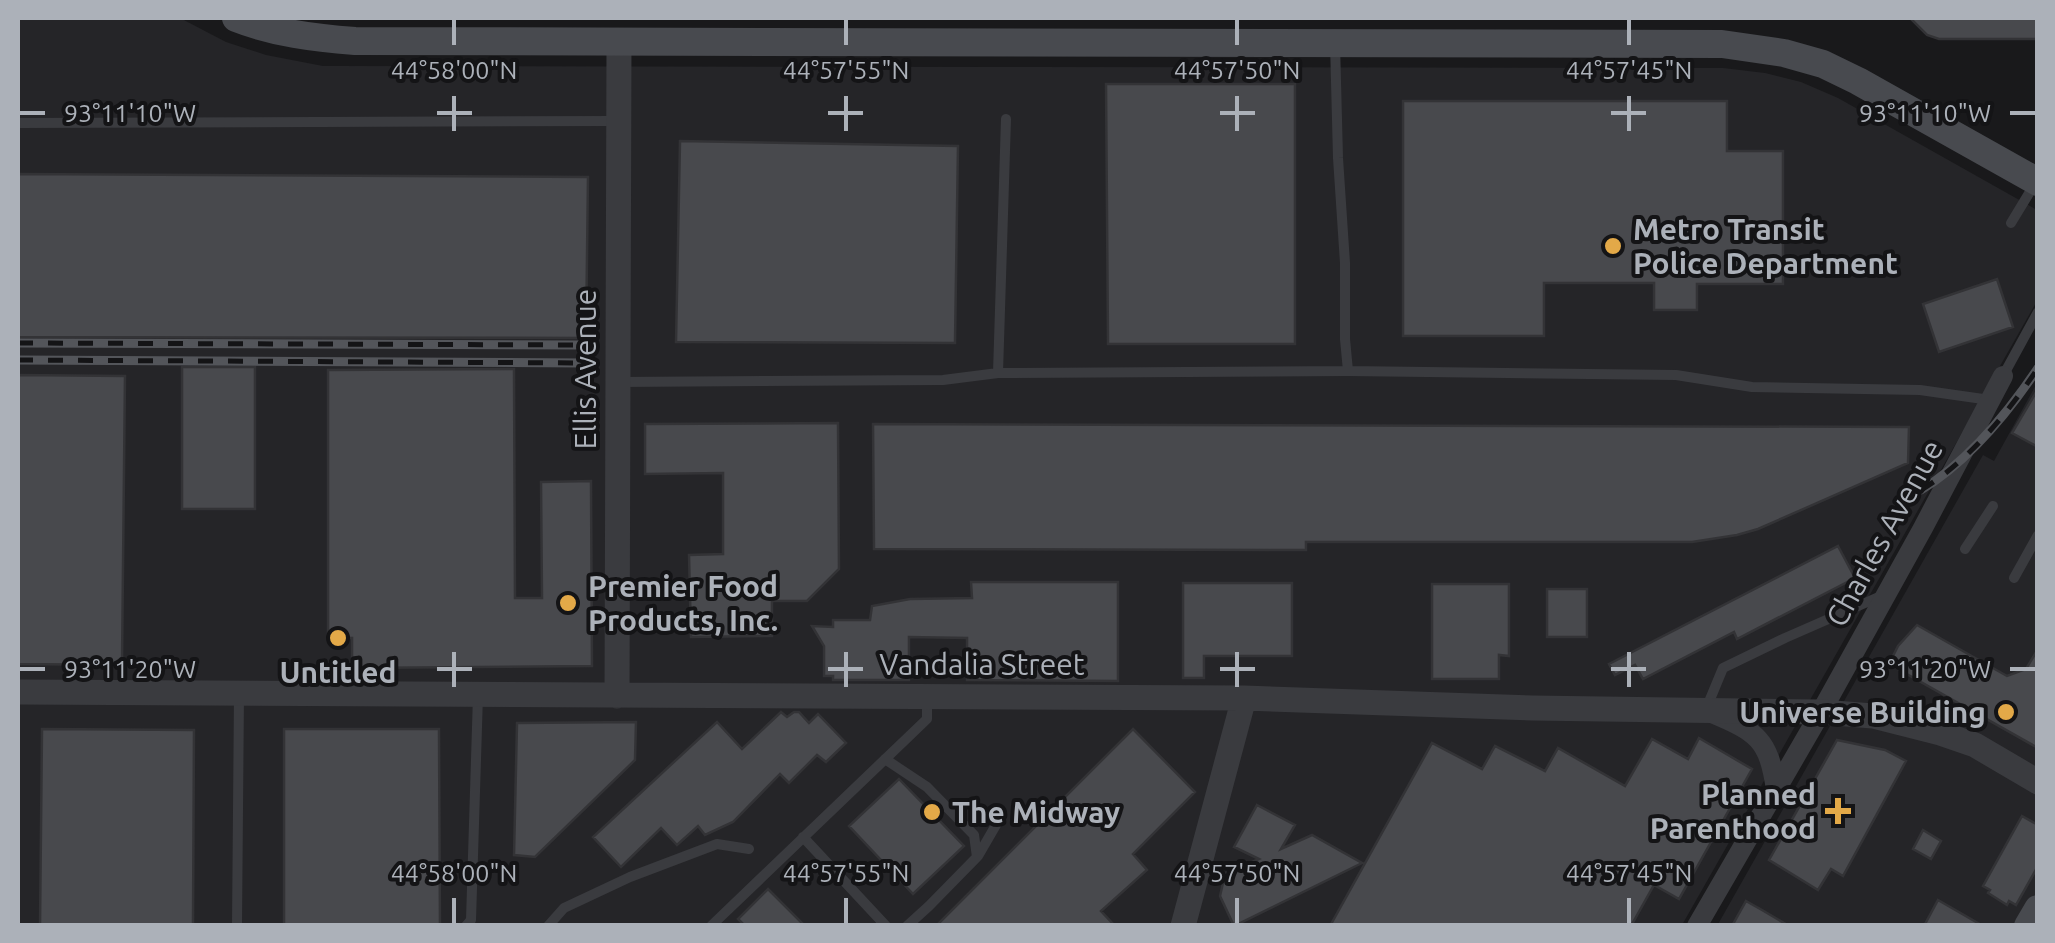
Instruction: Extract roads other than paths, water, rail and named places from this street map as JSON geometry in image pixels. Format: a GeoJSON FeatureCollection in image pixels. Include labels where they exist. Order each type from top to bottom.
{"type":"FeatureCollection","features":[{"type":"Feature","properties":{"kind":"main road"},"geometry":{"type":"LineString","coordinates":[[236,18],[281,31],[355,41],[1722,44],[1784,53],[1823,64],[2037,182]]}},
{"type":"Feature","properties":{"kind":"main road"},"geometry":{"type":"LineString","coordinates":[[2028,926],[2038,908]]}},
{"type":"Feature","properties":{"kind":"street","name":"Ellis Avenue"},"geometry":{"type":"LineString","coordinates":[[617,696],[619,42]]}},
{"type":"Feature","properties":{"kind":"street","name":"Charles Avenue"},"geometry":{"type":"LineString","coordinates":[[1697,926],[1821,712],[2003,376]]}},
{"type":"Feature","properties":{"kind":"street","name":"Vandalia Street"},"geometry":{"type":"LineString","coordinates":[[18,692],[1244,698],[1532,708],[1821,712],[1874,716],[1957,738],[2038,782]]}},
{"type":"Feature","properties":{"kind":"street"},"geometry":{"type":"LineString","coordinates":[[1184,926],[1244,698]]}},
{"type":"Feature","properties":{"kind":"street","name":"Vandalia Street"},"geometry":{"type":"LineString","coordinates":[[1706,710],[1740,725],[1762,743],[1776,790]]}},
{"type":"Feature","properties":{"kind":"lane"},"geometry":{"type":"LineString","coordinates":[[1335,42],[1348,371]]}},
{"type":"Feature","properties":{"kind":"lane"},"geometry":{"type":"LineString","coordinates":[[998,373],[1006,119]]}},
{"type":"Feature","properties":{"kind":"lane"},"geometry":{"type":"LineString","coordinates":[[18,123],[619,122]]}},
{"type":"Feature","properties":{"kind":"lane"},"geometry":{"type":"LineString","coordinates":[[2011,223],[2037,182]]}},
{"type":"Feature","properties":{"kind":"lane"},"geometry":{"type":"LineString","coordinates":[[2003,376],[2038,312]]}},
{"type":"Feature","properties":{"kind":"lane"},"geometry":{"type":"LineString","coordinates":[[618,382],[943,380],[998,373],[1348,371],[1676,376],[1752,387],[1920,390],[1991,400]]}},
{"type":"Feature","properties":{"kind":"lane"},"geometry":{"type":"LineString","coordinates":[[1965,549],[1993,506]]}},
{"type":"Feature","properties":{"kind":"lane"},"geometry":{"type":"LineString","coordinates":[[2014,578],[2038,536]]}},
{"type":"Feature","properties":{"kind":"lane"},"geometry":{"type":"LineString","coordinates":[[1706,710],[1723,668],[1885,594]]}},
{"type":"Feature","properties":{"kind":"lane"},"geometry":{"type":"LineString","coordinates":[[236,926],[238,693]]}},
{"type":"Feature","properties":{"kind":"lane"},"geometry":{"type":"LineString","coordinates":[[466,926],[471,920],[478,695]]}},
{"type":"Feature","properties":{"kind":"lane"},"geometry":{"type":"LineString","coordinates":[[711,926],[927,719],[927,696]]}},
{"type":"Feature","properties":{"kind":"lane"},"geometry":{"type":"LineString","coordinates":[[885,759],[927,787],[974,835],[977,856]]}},
{"type":"Feature","properties":{"kind":"lane"},"geometry":{"type":"LineString","coordinates":[[907,926],[977,856],[996,825]]}},
{"type":"Feature","properties":{"kind":"lane"},"geometry":{"type":"LineString","coordinates":[[803,837],[886,926]]}},
{"type":"Feature","properties":{"kind":"lane"},"geometry":{"type":"LineString","coordinates":[[548,926],[564,908],[630,877],[717,844],[749,849]]}},
{"type":"Feature","properties":{"kind":"railway"},"geometry":{"type":"LineString","coordinates":[[18,343],[583,345]]}},
{"type":"Feature","properties":{"kind":"railway"},"geometry":{"type":"LineString","coordinates":[[18,360],[585,363]]}},
{"type":"Feature","properties":{"kind":"railway"},"geometry":{"type":"LineString","coordinates":[[1921,490],[1986,435],[2038,368]]}},
{"type":"Feature","properties":{"kind":"place","name":"Metro Transit Police Department"},"geometry":{"type":"Point","coordinates":[1613,246]}},
{"type":"Feature","properties":{"kind":"place","name":"Premier Food Products, Inc."},"geometry":{"type":"Point","coordinates":[568,603]}},
{"type":"Feature","properties":{"kind":"place","name":"Untitled"},"geometry":{"type":"Point","coordinates":[338,638]}},
{"type":"Feature","properties":{"kind":"place","name":"Universe Building"},"geometry":{"type":"Point","coordinates":[2006,712]}},
{"type":"Feature","properties":{"kind":"place","name":"Planned Parenthood"},"geometry":{"type":"Point","coordinates":[1838,811]}},
{"type":"Feature","properties":{"kind":"place","name":"The Midway"},"geometry":{"type":"Point","coordinates":[932,812]}}]}
